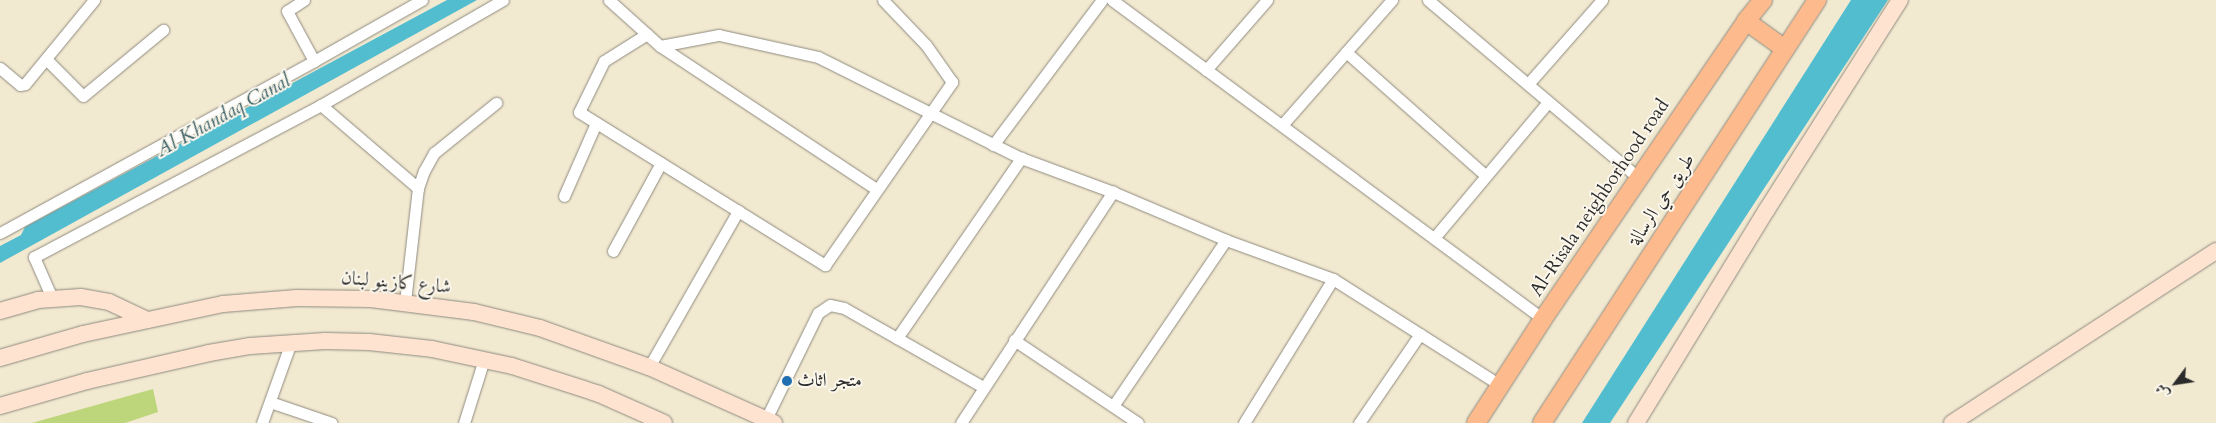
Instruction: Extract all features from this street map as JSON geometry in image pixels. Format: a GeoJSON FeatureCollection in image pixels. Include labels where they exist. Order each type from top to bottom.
{"type":"FeatureCollection","features":[{"type":"Feature","properties":{"kind":"main road","name":"Al-Risala neighborhood road"},"geometry":{"type":"LineString","coordinates":[[1476,423],[1543,319],[1746,21],[1763,0]]}},
{"type":"Feature","properties":{"kind":"main road","name":"طريق حي الرسالة"},"geometry":{"type":"LineString","coordinates":[[1542,423],[1817,0]]}},
{"type":"Feature","properties":{"kind":"main road"},"geometry":{"type":"LineString","coordinates":[[1636,423],[1766,211],[1900,0]]}},
{"type":"Feature","properties":{"kind":"main road"},"geometry":{"type":"LineString","coordinates":[[1746,21],[1785,49]]}},
{"type":"Feature","properties":{"kind":"main road"},"geometry":{"type":"LineString","coordinates":[[1952,423],[2216,251]]}},
{"type":"Feature","properties":{"kind":"main road","name":"شارع كازينو لبنان"},"geometry":{"type":"LineString","coordinates":[[0,358],[83,334],[223,304],[260,300],[334,297],[404,302],[474,312],[524,323],[649,367],[770,421]]}},
{"type":"Feature","properties":{"kind":"main road"},"geometry":{"type":"LineString","coordinates":[[0,311],[52,298],[95,299],[122,307],[147,320]]}},
{"type":"Feature","properties":{"kind":"main road"},"geometry":{"type":"LineString","coordinates":[[0,406],[148,367],[250,346],[325,340],[391,344],[484,359],[566,382],[623,404],[664,423]]}},
{"type":"Feature","properties":{"kind":"street"},"geometry":{"type":"LineString","coordinates":[[0,68],[22,85],[46,59],[94,0]]}},
{"type":"Feature","properties":{"kind":"street"},"geometry":{"type":"LineString","coordinates":[[304,0],[286,11],[314,61]]}},
{"type":"Feature","properties":{"kind":"street"},"geometry":{"type":"LineString","coordinates":[[0,233],[422,0]]}},
{"type":"Feature","properties":{"kind":"street"},"geometry":{"type":"LineString","coordinates":[[52,298],[34,257],[322,105],[503,0]]}},
{"type":"Feature","properties":{"kind":"street"},"geometry":{"type":"LineString","coordinates":[[609,0],[660,46],[876,189]]}},
{"type":"Feature","properties":{"kind":"street"},"geometry":{"type":"LineString","coordinates":[[647,34],[604,61],[579,112],[825,265],[930,111],[952,82],[926,45],[883,0]]}},
{"type":"Feature","properties":{"kind":"street"},"geometry":{"type":"LineString","coordinates":[[993,145],[1102,0]]}},
{"type":"Feature","properties":{"kind":"street"},"geometry":{"type":"LineString","coordinates":[[1206,70],[1267,0]]}},
{"type":"Feature","properties":{"kind":"street"},"geometry":{"type":"LineString","coordinates":[[1282,126],[1392,0]]}},
{"type":"Feature","properties":{"kind":"street"},"geometry":{"type":"LineString","coordinates":[[1428,0],[1640,178]]}},
{"type":"Feature","properties":{"kind":"street"},"geometry":{"type":"LineString","coordinates":[[1528,84],[1602,0]]}},
{"type":"Feature","properties":{"kind":"street"},"geometry":{"type":"LineString","coordinates":[[1118,2],[1206,70],[1543,319]]}},
{"type":"Feature","properties":{"kind":"street"},"geometry":{"type":"LineString","coordinates":[[46,59],[83,96],[163,30]]}},
{"type":"Feature","properties":{"kind":"street"},"geometry":{"type":"LineString","coordinates":[[660,46],[719,35],[818,57],[930,111],[1021,158],[1113,192],[1226,240],[1333,279],[1500,385]]}},
{"type":"Feature","properties":{"kind":"street"},"geometry":{"type":"LineString","coordinates":[[1346,52],[1485,175]]}},
{"type":"Feature","properties":{"kind":"street"},"geometry":{"type":"LineString","coordinates":[[1434,238],[1548,102]]}},
{"type":"Feature","properties":{"kind":"street"},"geometry":{"type":"LineString","coordinates":[[404,302],[418,188],[434,153],[496,103]]}},
{"type":"Feature","properties":{"kind":"street"},"geometry":{"type":"LineString","coordinates":[[322,105],[418,188]]}},
{"type":"Feature","properties":{"kind":"street"},"geometry":{"type":"LineString","coordinates":[[564,196],[596,123]]}},
{"type":"Feature","properties":{"kind":"street"},"geometry":{"type":"LineString","coordinates":[[897,338],[1021,158]]}},
{"type":"Feature","properties":{"kind":"street"},"geometry":{"type":"LineString","coordinates":[[613,251],[661,163]]}},
{"type":"Feature","properties":{"kind":"street"},"geometry":{"type":"LineString","coordinates":[[961,423],[1113,192]]}},
{"type":"Feature","properties":{"kind":"street"},"geometry":{"type":"LineString","coordinates":[[649,367],[738,210]]}},
{"type":"Feature","properties":{"kind":"street"},"geometry":{"type":"LineString","coordinates":[[1113,406],[1226,240]]}},
{"type":"Feature","properties":{"kind":"street"},"geometry":{"type":"LineString","coordinates":[[1244,423],[1333,279]]}},
{"type":"Feature","properties":{"kind":"street"},"geometry":{"type":"LineString","coordinates":[[770,421],[818,313],[825,306],[840,306],[983,388]]}},
{"type":"Feature","properties":{"kind":"street"},"geometry":{"type":"LineString","coordinates":[[1359,423],[1420,334]]}},
{"type":"Feature","properties":{"kind":"street"},"geometry":{"type":"LineString","coordinates":[[1014,340],[1138,423]]}},
{"type":"Feature","properties":{"kind":"street"},"geometry":{"type":"LineString","coordinates":[[262,423],[292,342]]}},
{"type":"Feature","properties":{"kind":"street"},"geometry":{"type":"LineString","coordinates":[[464,423],[484,359]]}},
{"type":"Feature","properties":{"kind":"street"},"geometry":{"type":"LineString","coordinates":[[270,402],[332,423]]}},
{"type":"Feature","properties":{"kind":"green space"},"geometry":{"type":"Polygon","coordinates":[[[153,389],[158,412],[125,423],[32,423],[153,389]]]}},
{"type":"Feature","properties":{"kind":"water"},"geometry":{"type":"Polygon","coordinates":[[[447,0],[477,0],[0,263],[0,246],[21,235],[25,227],[447,0]]]}},
{"type":"Feature","properties":{"kind":"water"},"geometry":{"type":"Polygon","coordinates":[[[1851,0],[1888,0],[1610,423],[1582,423],[1851,0]]]}},
{"type":"Feature","properties":{"kind":"place","name":"متجر اثاث"},"geometry":{"type":"Point","coordinates":[787,381]}},
{"type":"Feature","properties":{"kind":"water label","name":"Al Khandaq Canal"},"geometry":{"type":"Point","coordinates":[223,115]}}]}
